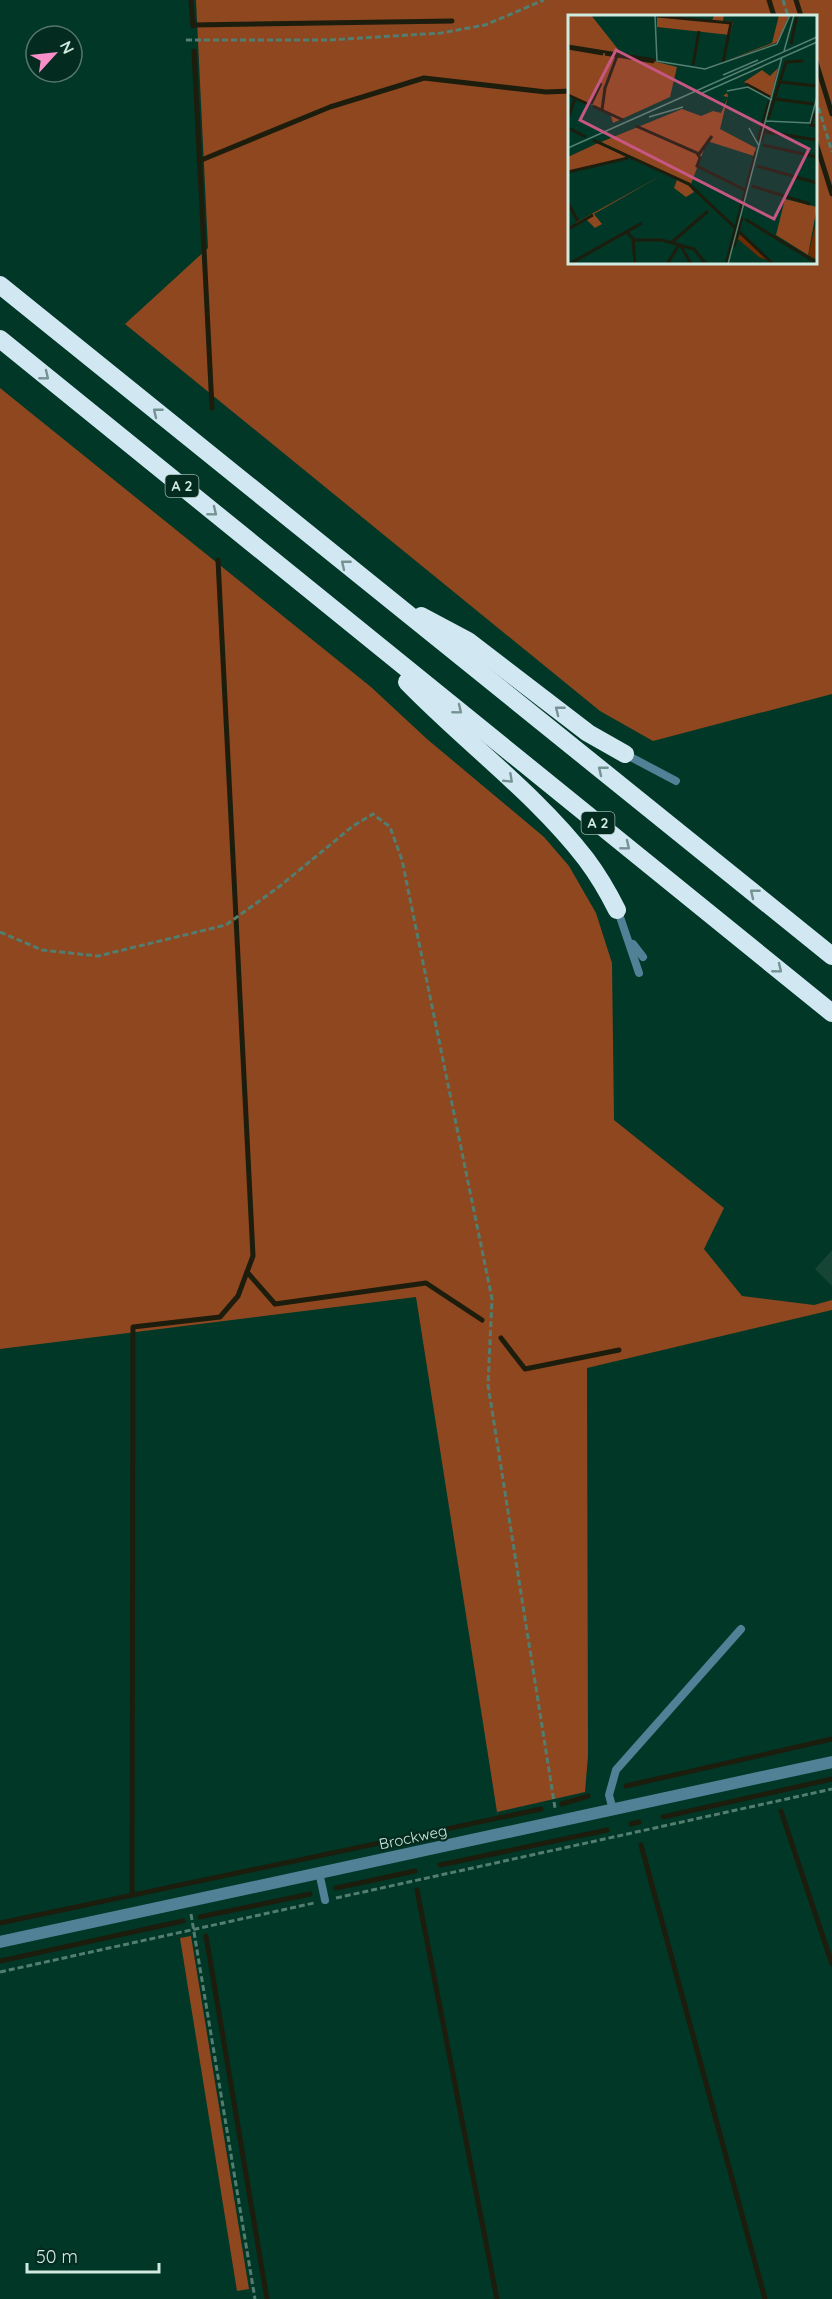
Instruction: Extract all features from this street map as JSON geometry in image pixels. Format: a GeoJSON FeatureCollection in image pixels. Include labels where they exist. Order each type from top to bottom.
{"type":"FeatureCollection","features":[{"type":"Feature","properties":{"kind":"highway"},"geometry":{"type":"LineString","coordinates":[[0,285],[832,956]]}},
{"type":"Feature","properties":{"kind":"highway","name":"A 2"},"geometry":{"type":"LineString","coordinates":[[0,339],[832,1012]]}},
{"type":"Feature","properties":{"kind":"highway"},"geometry":{"type":"LineString","coordinates":[[390,600],[468,641],[588,733],[625,754]]}},
{"type":"Feature","properties":{"kind":"highway"},"geometry":{"type":"LineString","coordinates":[[364,634],[409,684],[571,841],[586,859],[620,915]]}},
{"type":"Feature","properties":{"kind":"street","name":"Brockweg"},"geometry":{"type":"LineString","coordinates":[[0,1942],[832,1762]]}},
{"type":"Feature","properties":{"kind":"lane"},"geometry":{"type":"LineString","coordinates":[[625,754],[676,781]]}},
{"type":"Feature","properties":{"kind":"lane"},"geometry":{"type":"LineString","coordinates":[[620,915],[635,949],[643,957]]}},
{"type":"Feature","properties":{"kind":"lane"},"geometry":{"type":"LineString","coordinates":[[620,915],[639,973]]}},
{"type":"Feature","properties":{"kind":"lane"},"geometry":{"type":"LineString","coordinates":[[613,1810],[609,1794],[616,1770],[741,1629]]}},
{"type":"Feature","properties":{"kind":"lane"},"geometry":{"type":"LineString","coordinates":[[319,1872],[325,1900]]}},
{"type":"Feature","properties":{"kind":"path"},"geometry":{"type":"LineString","coordinates":[[186,40],[329,40],[441,33],[485,25],[543,0]]}},
{"type":"Feature","properties":{"kind":"path"},"geometry":{"type":"LineString","coordinates":[[783,0],[788,15]]}},
{"type":"Feature","properties":{"kind":"path"},"geometry":{"type":"LineString","coordinates":[[817,102],[832,152]]}},
{"type":"Feature","properties":{"kind":"path"},"geometry":{"type":"LineString","coordinates":[[0,932],[42,950],[98,956],[226,925],[280,886],[353,826],[373,814],[390,827],[402,860],[492,1299],[488,1385],[557,1821]]}},
{"type":"Feature","properties":{"kind":"path"},"geometry":{"type":"LineString","coordinates":[[0,1972],[832,1789]]}},
{"type":"Feature","properties":{"kind":"path"},"geometry":{"type":"LineString","coordinates":[[189,1900],[255,2299]]}},
{"type":"Feature","properties":{"kind":"shaded area"},"geometry":{"type":"Polygon","coordinates":[[[196,0],[832,0],[832,694],[653,741],[600,711],[125,324],[208,248],[196,0]]]}},
{"type":"Feature","properties":{"kind":"shaded area"},"geometry":{"type":"Polygon","coordinates":[[[0,388],[371,687],[427,739],[544,837],[569,866],[596,913],[612,963],[614,1120],[724,1208],[704,1249],[742,1296],[814,1305],[832,1300],[832,1310],[587,1368],[588,1756],[585,1792],[497,1812],[416,1297],[0,1349],[0,388]]]}},
{"type":"Feature","properties":{"kind":"shaded area"},"geometry":{"type":"Polygon","coordinates":[[[832,1250],[832,1286],[815,1269],[832,1250]]]}},
{"type":"Feature","properties":{"kind":"shaded area"},"geometry":{"type":"Polygon","coordinates":[[[191,1936],[249,2289],[237,2291],[180,1938],[191,1936]]]}},
{"type":"Feature","properties":{"kind":"waterway"},"geometry":{"type":"LineString","coordinates":[[191,0],[193,26]]}},
{"type":"Feature","properties":{"kind":"waterway"},"geometry":{"type":"LineString","coordinates":[[769,0],[774,15]]}},
{"type":"Feature","properties":{"kind":"waterway"},"geometry":{"type":"LineString","coordinates":[[796,0],[801,15]]}},
{"type":"Feature","properties":{"kind":"waterway"},"geometry":{"type":"LineString","coordinates":[[193,25],[452,21]]}},
{"type":"Feature","properties":{"kind":"waterway"},"geometry":{"type":"LineString","coordinates":[[194,51],[212,408]]}},
{"type":"Feature","properties":{"kind":"waterway"},"geometry":{"type":"LineString","coordinates":[[817,65],[832,114]]}},
{"type":"Feature","properties":{"kind":"waterway"},"geometry":{"type":"LineString","coordinates":[[199,161],[330,107],[424,78],[546,92],[568,91]]}},
{"type":"Feature","properties":{"kind":"waterway"},"geometry":{"type":"LineString","coordinates":[[817,146],[832,194]]}},
{"type":"Feature","properties":{"kind":"waterway"},"geometry":{"type":"LineString","coordinates":[[132,1894],[133,1327],[220,1317],[238,1296],[253,1256],[218,560]]}},
{"type":"Feature","properties":{"kind":"waterway"},"geometry":{"type":"LineString","coordinates":[[247,1272],[275,1304],[426,1283],[482,1320]]}},
{"type":"Feature","properties":{"kind":"waterway"},"geometry":{"type":"LineString","coordinates":[[501,1338],[525,1369],[619,1350]]}},
{"type":"Feature","properties":{"kind":"waterway"},"geometry":{"type":"LineString","coordinates":[[626,1786],[832,1739]]}},
{"type":"Feature","properties":{"kind":"waterway"},"geometry":{"type":"LineString","coordinates":[[663,1817],[832,1779]]}},
{"type":"Feature","properties":{"kind":"waterway"},"geometry":{"type":"LineString","coordinates":[[562,1804],[588,1796]]}},
{"type":"Feature","properties":{"kind":"waterway"},"geometry":{"type":"LineString","coordinates":[[0,1923],[541,1809]]}},
{"type":"Feature","properties":{"kind":"waterway"},"geometry":{"type":"LineString","coordinates":[[781,1811],[832,1964]]}},
{"type":"Feature","properties":{"kind":"waterway"},"geometry":{"type":"LineString","coordinates":[[631,1824],[639,1822]]}},
{"type":"Feature","properties":{"kind":"waterway"},"geometry":{"type":"LineString","coordinates":[[440,1865],[607,1830]]}},
{"type":"Feature","properties":{"kind":"waterway"},"geometry":{"type":"LineString","coordinates":[[641,1845],[765,2299]]}},
{"type":"Feature","properties":{"kind":"waterway"},"geometry":{"type":"LineString","coordinates":[[336,1888],[415,1871]]}},
{"type":"Feature","properties":{"kind":"waterway"},"geometry":{"type":"LineString","coordinates":[[417,1890],[497,2299]]}},
{"type":"Feature","properties":{"kind":"waterway"},"geometry":{"type":"LineString","coordinates":[[200,1917],[310,1894]]}},
{"type":"Feature","properties":{"kind":"waterway"},"geometry":{"type":"LineString","coordinates":[[0,1961],[183,1921]]}},
{"type":"Feature","properties":{"kind":"waterway"},"geometry":{"type":"LineString","coordinates":[[206,1936],[267,2299]]}}]}
